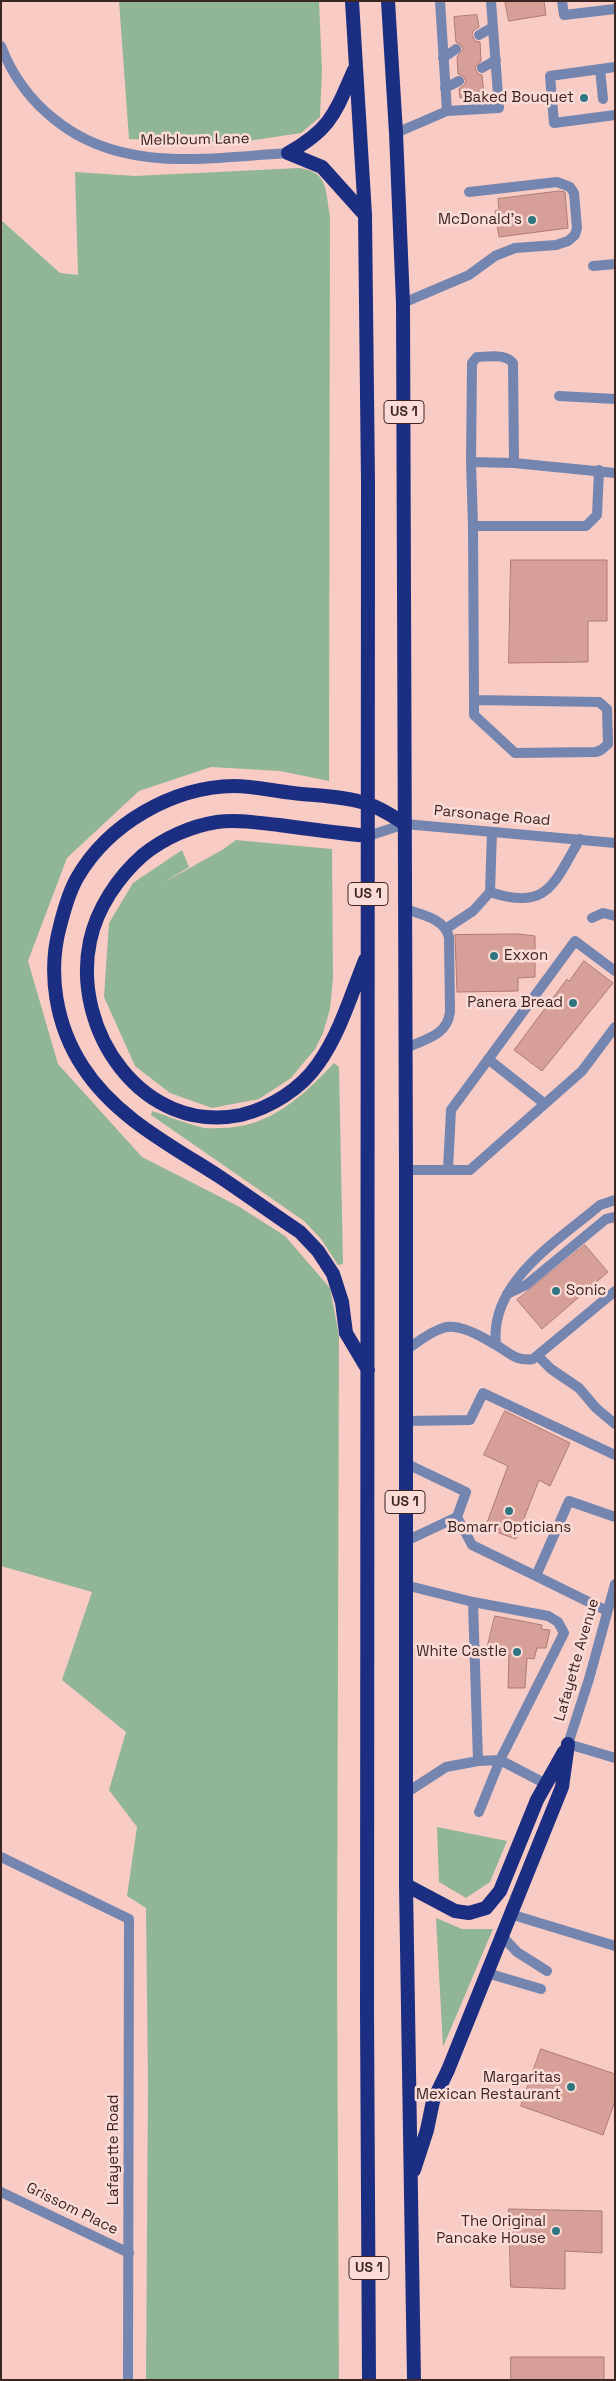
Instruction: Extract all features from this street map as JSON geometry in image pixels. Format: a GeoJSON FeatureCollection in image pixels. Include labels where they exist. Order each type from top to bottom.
{"type":"FeatureCollection","features":[{"type":"Feature","properties":{"kind":"highway","name":"US 1"},"geometry":{"type":"LineString","coordinates":[[352,1],[364,216],[368,493],[367,2022],[370,2380]]}},
{"type":"Feature","properties":{"kind":"highway","name":"US 1"},"geometry":{"type":"LineString","coordinates":[[388,1],[403,303],[406,1048],[406,1885],[414,2380]]}},
{"type":"Feature","properties":{"kind":"highway"},"geometry":{"type":"LineString","coordinates":[[288,153],[315,136],[325,127],[334,115],[356,67]]}},
{"type":"Feature","properties":{"kind":"highway"},"geometry":{"type":"LineString","coordinates":[[288,153],[322,167],[364,216]]}},
{"type":"Feature","properties":{"kind":"highway"},"geometry":{"type":"LineString","coordinates":[[368,1370],[346,1333],[342,1302],[333,1274],[318,1251],[300,1232],[151,1133],[117,1106],[99,1088],[75,1054],[61,1021],[55,993],[54,968],[56,939],[64,910],[76,879],[92,857],[110,838],[132,819],[160,804],[182,795],[209,788],[236,786],[369,804],[405,824]]}},
{"type":"Feature","properties":{"kind":"highway"},"geometry":{"type":"LineString","coordinates":[[368,836],[242,821],[217,822],[194,828],[153,847],[130,867],[113,888],[100,912],[90,940],[88,961],[92,1013],[101,1038],[115,1060],[129,1080],[145,1093],[165,1106],[194,1116],[229,1117],[269,1105],[287,1094],[317,1066],[335,1035],[368,952]]}},
{"type":"Feature","properties":{"kind":"highway"},"geometry":{"type":"LineString","coordinates":[[406,1885],[455,1912],[469,1913],[486,1908],[500,1891],[546,1784],[568,1744]]}},
{"type":"Feature","properties":{"kind":"highway"},"geometry":{"type":"LineString","coordinates":[[411,2180],[427,2130],[433,2101],[562,1786],[568,1744]]}},
{"type":"Feature","properties":{"kind":"street"},"geometry":{"type":"LineString","coordinates":[[440,1],[447,111]]}},
{"type":"Feature","properties":{"kind":"street"},"geometry":{"type":"LineString","coordinates":[[396,133],[447,111],[499,108],[490,1]]}},
{"type":"Feature","properties":{"kind":"street"},"geometry":{"type":"LineString","coordinates":[[562,1],[564,15],[615,9]]}},
{"type":"Feature","properties":{"kind":"street"},"geometry":{"type":"LineString","coordinates":[[479,35],[493,28]]}},
{"type":"Feature","properties":{"kind":"street","name":"Melbloum Lane"},"geometry":{"type":"LineString","coordinates":[[1,46],[15,76],[28,96],[65,128],[101,147],[129,156],[155,159],[288,153]]}},
{"type":"Feature","properties":{"kind":"street"},"geometry":{"type":"LineString","coordinates":[[443,58],[456,49]]}},
{"type":"Feature","properties":{"kind":"street"},"geometry":{"type":"LineString","coordinates":[[482,68],[496,60]]}},
{"type":"Feature","properties":{"kind":"street"},"geometry":{"type":"LineString","coordinates":[[615,67],[550,76],[554,123],[615,115]]}},
{"type":"Feature","properties":{"kind":"street"},"geometry":{"type":"LineString","coordinates":[[600,69],[603,100]]}},
{"type":"Feature","properties":{"kind":"street"},"geometry":{"type":"LineString","coordinates":[[445,88],[458,81]]}},
{"type":"Feature","properties":{"kind":"street"},"geometry":{"type":"LineString","coordinates":[[403,303],[469,275],[495,256],[515,248],[556,245],[568,241],[574,235],[577,228],[574,193],[564,183],[557,182],[469,192]]}},
{"type":"Feature","properties":{"kind":"street"},"geometry":{"type":"LineString","coordinates":[[593,266],[615,264]]}},
{"type":"Feature","properties":{"kind":"street"},"geometry":{"type":"LineString","coordinates":[[474,700],[599,702],[607,709],[608,744],[596,752],[515,753],[474,715],[471,462],[472,363],[477,357],[503,356],[510,359],[514,368],[514,463]]}},
{"type":"Feature","properties":{"kind":"street"},"geometry":{"type":"LineString","coordinates":[[559,396],[615,399]]}},
{"type":"Feature","properties":{"kind":"street"},"geometry":{"type":"LineString","coordinates":[[471,462],[514,463],[615,473]]}},
{"type":"Feature","properties":{"kind":"street"},"geometry":{"type":"LineString","coordinates":[[473,526],[586,526],[597,515],[599,470]]}},
{"type":"Feature","properties":{"kind":"street","name":"Parsonage Road"},"geometry":{"type":"LineString","coordinates":[[368,836],[405,824],[615,843]]}},
{"type":"Feature","properties":{"kind":"street"},"geometry":{"type":"LineString","coordinates":[[447,928],[472,911],[490,892],[492,832]]}},
{"type":"Feature","properties":{"kind":"street"},"geometry":{"type":"LineString","coordinates":[[490,892],[503,896],[535,898],[545,894],[580,839]]}},
{"type":"Feature","properties":{"kind":"street"},"geometry":{"type":"LineString","coordinates":[[405,909],[440,922],[447,928],[449,937],[449,1023],[442,1031],[406,1048]]}},
{"type":"Feature","properties":{"kind":"street"},"geometry":{"type":"LineString","coordinates":[[592,918],[603,913],[615,916]]}},
{"type":"Feature","properties":{"kind":"street"},"geometry":{"type":"LineString","coordinates":[[448,1169],[450,1110],[575,941],[615,971]]}},
{"type":"Feature","properties":{"kind":"street"},"geometry":{"type":"LineString","coordinates":[[406,1170],[470,1170],[582,1071],[615,1028]]}},
{"type":"Feature","properties":{"kind":"street"},"geometry":{"type":"LineString","coordinates":[[488,1059],[545,1104]]}},
{"type":"Feature","properties":{"kind":"street"},"geometry":{"type":"LineString","coordinates":[[496,1344],[496,1322],[507,1294],[521,1272],[600,1205],[615,1200]]}},
{"type":"Feature","properties":{"kind":"street"},"geometry":{"type":"LineString","coordinates":[[507,1294],[526,1284],[606,1219],[615,1217]]}},
{"type":"Feature","properties":{"kind":"street"},"geometry":{"type":"LineString","coordinates":[[406,1350],[444,1327],[454,1327],[496,1344],[509,1355],[527,1360],[538,1356],[615,1291]]}},
{"type":"Feature","properties":{"kind":"street"},"geometry":{"type":"LineString","coordinates":[[538,1356],[551,1370],[579,1388],[596,1408],[615,1424]]}},
{"type":"Feature","properties":{"kind":"street"},"geometry":{"type":"LineString","coordinates":[[405,1421],[470,1420],[483,1393],[615,1454]]}},
{"type":"Feature","properties":{"kind":"street"},"geometry":{"type":"LineString","coordinates":[[405,1463],[466,1492],[456,1517],[406,1541]]}},
{"type":"Feature","properties":{"kind":"street"},"geometry":{"type":"LineString","coordinates":[[536,1576],[569,1501],[615,1518]]}},
{"type":"Feature","properties":{"kind":"street"},"geometry":{"type":"LineString","coordinates":[[456,1517],[472,1545],[607,1611]]}},
{"type":"Feature","properties":{"kind":"street","name":"Lafayette Avenue"},"geometry":{"type":"LineString","coordinates":[[568,1744],[589,1680],[615,1584]]}},
{"type":"Feature","properties":{"kind":"street"},"geometry":{"type":"LineString","coordinates":[[405,1585],[473,1602],[548,1616],[558,1622],[564,1633],[500,1760],[479,1812]]}},
{"type":"Feature","properties":{"kind":"street"},"geometry":{"type":"LineString","coordinates":[[473,1602],[478,1761]]}},
{"type":"Feature","properties":{"kind":"street"},"geometry":{"type":"LineString","coordinates":[[568,1744],[615,1758]]}},
{"type":"Feature","properties":{"kind":"street"},"geometry":{"type":"LineString","coordinates":[[406,1793],[446,1767],[478,1761],[500,1760],[546,1784]]}},
{"type":"Feature","properties":{"kind":"street","name":"Lafayette Road"},"geometry":{"type":"LineString","coordinates":[[1,1857],[129,1919],[128,2380]]}},
{"type":"Feature","properties":{"kind":"street"},"geometry":{"type":"LineString","coordinates":[[510,1914],[615,1946]]}},
{"type":"Feature","properties":{"kind":"street"},"geometry":{"type":"LineString","coordinates":[[502,1936],[517,1952],[547,1971]]}},
{"type":"Feature","properties":{"kind":"street"},"geometry":{"type":"LineString","coordinates":[[487,1973],[541,1989]]}},
{"type":"Feature","properties":{"kind":"street","name":"Grissom Place"},"geometry":{"type":"LineString","coordinates":[[1,2192],[129,2253]]}},
{"type":"Feature","properties":{"kind":"green space"},"geometry":{"type":"Polygon","coordinates":[[[119,1],[319,1],[322,70],[320,117],[301,133],[235,143],[129,139],[119,1]]]}},
{"type":"Feature","properties":{"kind":"green space"},"geometry":{"type":"Polygon","coordinates":[[[299,168],[309,170],[321,178],[326,190],[330,216],[329,781],[280,771],[211,767],[139,791],[67,858],[28,961],[58,1064],[142,1157],[238,1206],[285,1236],[330,1288],[339,1336],[337,1964],[339,2380],[146,2380],[148,2084],[146,1908],[127,1896],[137,1827],[109,1790],[126,1732],[62,1680],[92,1592],[1,1566],[1,220],[60,273],[78,275],[75,172],[135,176],[299,168]]]}},
{"type":"Feature","properties":{"kind":"green space"},"geometry":{"type":"Polygon","coordinates":[[[236,840],[332,849],[333,978],[330,1009],[323,1033],[315,1049],[291,1078],[259,1099],[212,1108],[170,1093],[135,1066],[104,997],[109,923],[133,883],[182,850],[189,867],[163,883],[222,850],[236,840]]]}},
{"type":"Feature","properties":{"kind":"green space"},"geometry":{"type":"Polygon","coordinates":[[[334,1063],[339,1067],[343,1264],[338,1265],[321,1239],[304,1221],[151,1115],[152,1111],[202,1128],[238,1127],[254,1123],[297,1099],[334,1063]]]}},
{"type":"Feature","properties":{"kind":"green space"},"geometry":{"type":"Polygon","coordinates":[[[437,1827],[507,1841],[490,1882],[466,1898],[439,1882],[437,1827]]]}},
{"type":"Feature","properties":{"kind":"green space"},"geometry":{"type":"Polygon","coordinates":[[[436,1918],[462,1929],[493,1929],[443,2047],[436,1918]]]}},
{"type":"Feature","properties":{"kind":"building"},"geometry":{"type":"Polygon","coordinates":[[[505,1],[544,1],[546,15],[509,21],[505,1]]]}},
{"type":"Feature","properties":{"kind":"building"},"geometry":{"type":"Polygon","coordinates":[[[477,15],[479,27],[473,31],[472,35],[475,41],[480,42],[481,61],[475,68],[478,74],[482,75],[484,96],[460,98],[459,89],[466,81],[463,76],[458,74],[457,57],[463,49],[456,42],[454,17],[477,15]]]}},
{"type":"Feature","properties":{"kind":"building","name":"McDonald's"},"geometry":{"type":"Polygon","coordinates":[[[560,191],[565,192],[568,228],[499,237],[495,211],[499,210],[498,199],[560,191]]]}},
{"type":"Feature","properties":{"kind":"building"},"geometry":{"type":"Polygon","coordinates":[[[511,560],[607,560],[607,621],[588,621],[588,662],[509,663],[511,560]]]}},
{"type":"Feature","properties":{"kind":"building","name":"Exxon"},"geometry":{"type":"Polygon","coordinates":[[[518,934],[535,936],[535,977],[518,978],[518,991],[457,992],[455,935],[518,934]]]}},
{"type":"Feature","properties":{"kind":"building","name":"Panera Bread"},"geometry":{"type":"Polygon","coordinates":[[[584,961],[613,983],[542,1071],[514,1050],[567,979],[569,981],[584,961]]]}},
{"type":"Feature","properties":{"kind":"building","name":"Sonic"},"geometry":{"type":"Polygon","coordinates":[[[585,1245],[608,1272],[542,1329],[517,1300],[585,1245]]]}},
{"type":"Feature","properties":{"kind":"building"},"geometry":{"type":"Polygon","coordinates":[[[505,1411],[570,1443],[550,1486],[539,1480],[516,1539],[485,1528],[508,1466],[484,1455],[505,1411]]]}},
{"type":"Feature","properties":{"kind":"building","name":"White Castle"},"geometry":{"type":"Polygon","coordinates":[[[495,1616],[542,1625],[541,1629],[550,1630],[546,1648],[537,1648],[534,1659],[527,1658],[525,1688],[508,1688],[509,1654],[487,1649],[495,1616]]]}},
{"type":"Feature","properties":{"kind":"building","name":"Margaritas Mexican Restaurant"},"geometry":{"type":"Polygon","coordinates":[[[541,2049],[615,2074],[615,2101],[603,2135],[521,2106],[541,2049]]]}},
{"type":"Feature","properties":{"kind":"building","name":"The Original Pancake House"},"geometry":{"type":"Polygon","coordinates":[[[509,2209],[602,2211],[602,2253],[565,2251],[565,2289],[511,2287],[509,2209]]]}},
{"type":"Feature","properties":{"kind":"building"},"geometry":{"type":"Polygon","coordinates":[[[511,2357],[604,2357],[604,2380],[511,2380],[511,2357]]]}},
{"type":"Feature","properties":{"kind":"place","name":"Baked Bouquet"},"geometry":{"type":"Point","coordinates":[584,98]}},
{"type":"Feature","properties":{"kind":"place","name":"McDonald's"},"geometry":{"type":"Point","coordinates":[532,220]}},
{"type":"Feature","properties":{"kind":"place","name":"Exxon"},"geometry":{"type":"Point","coordinates":[494,956]}},
{"type":"Feature","properties":{"kind":"place","name":"Panera Bread"},"geometry":{"type":"Point","coordinates":[573,1003]}},
{"type":"Feature","properties":{"kind":"place","name":"Sonic"},"geometry":{"type":"Point","coordinates":[556,1291]}},
{"type":"Feature","properties":{"kind":"place","name":"Bomarr Opticians"},"geometry":{"type":"Point","coordinates":[509,1511]}},
{"type":"Feature","properties":{"kind":"place","name":"White Castle"},"geometry":{"type":"Point","coordinates":[517,1652]}},
{"type":"Feature","properties":{"kind":"place","name":"Margaritas Mexican Restaurant"},"geometry":{"type":"Point","coordinates":[571,2087]}},
{"type":"Feature","properties":{"kind":"place","name":"The Original Pancake House"},"geometry":{"type":"Point","coordinates":[556,2231]}}]}
